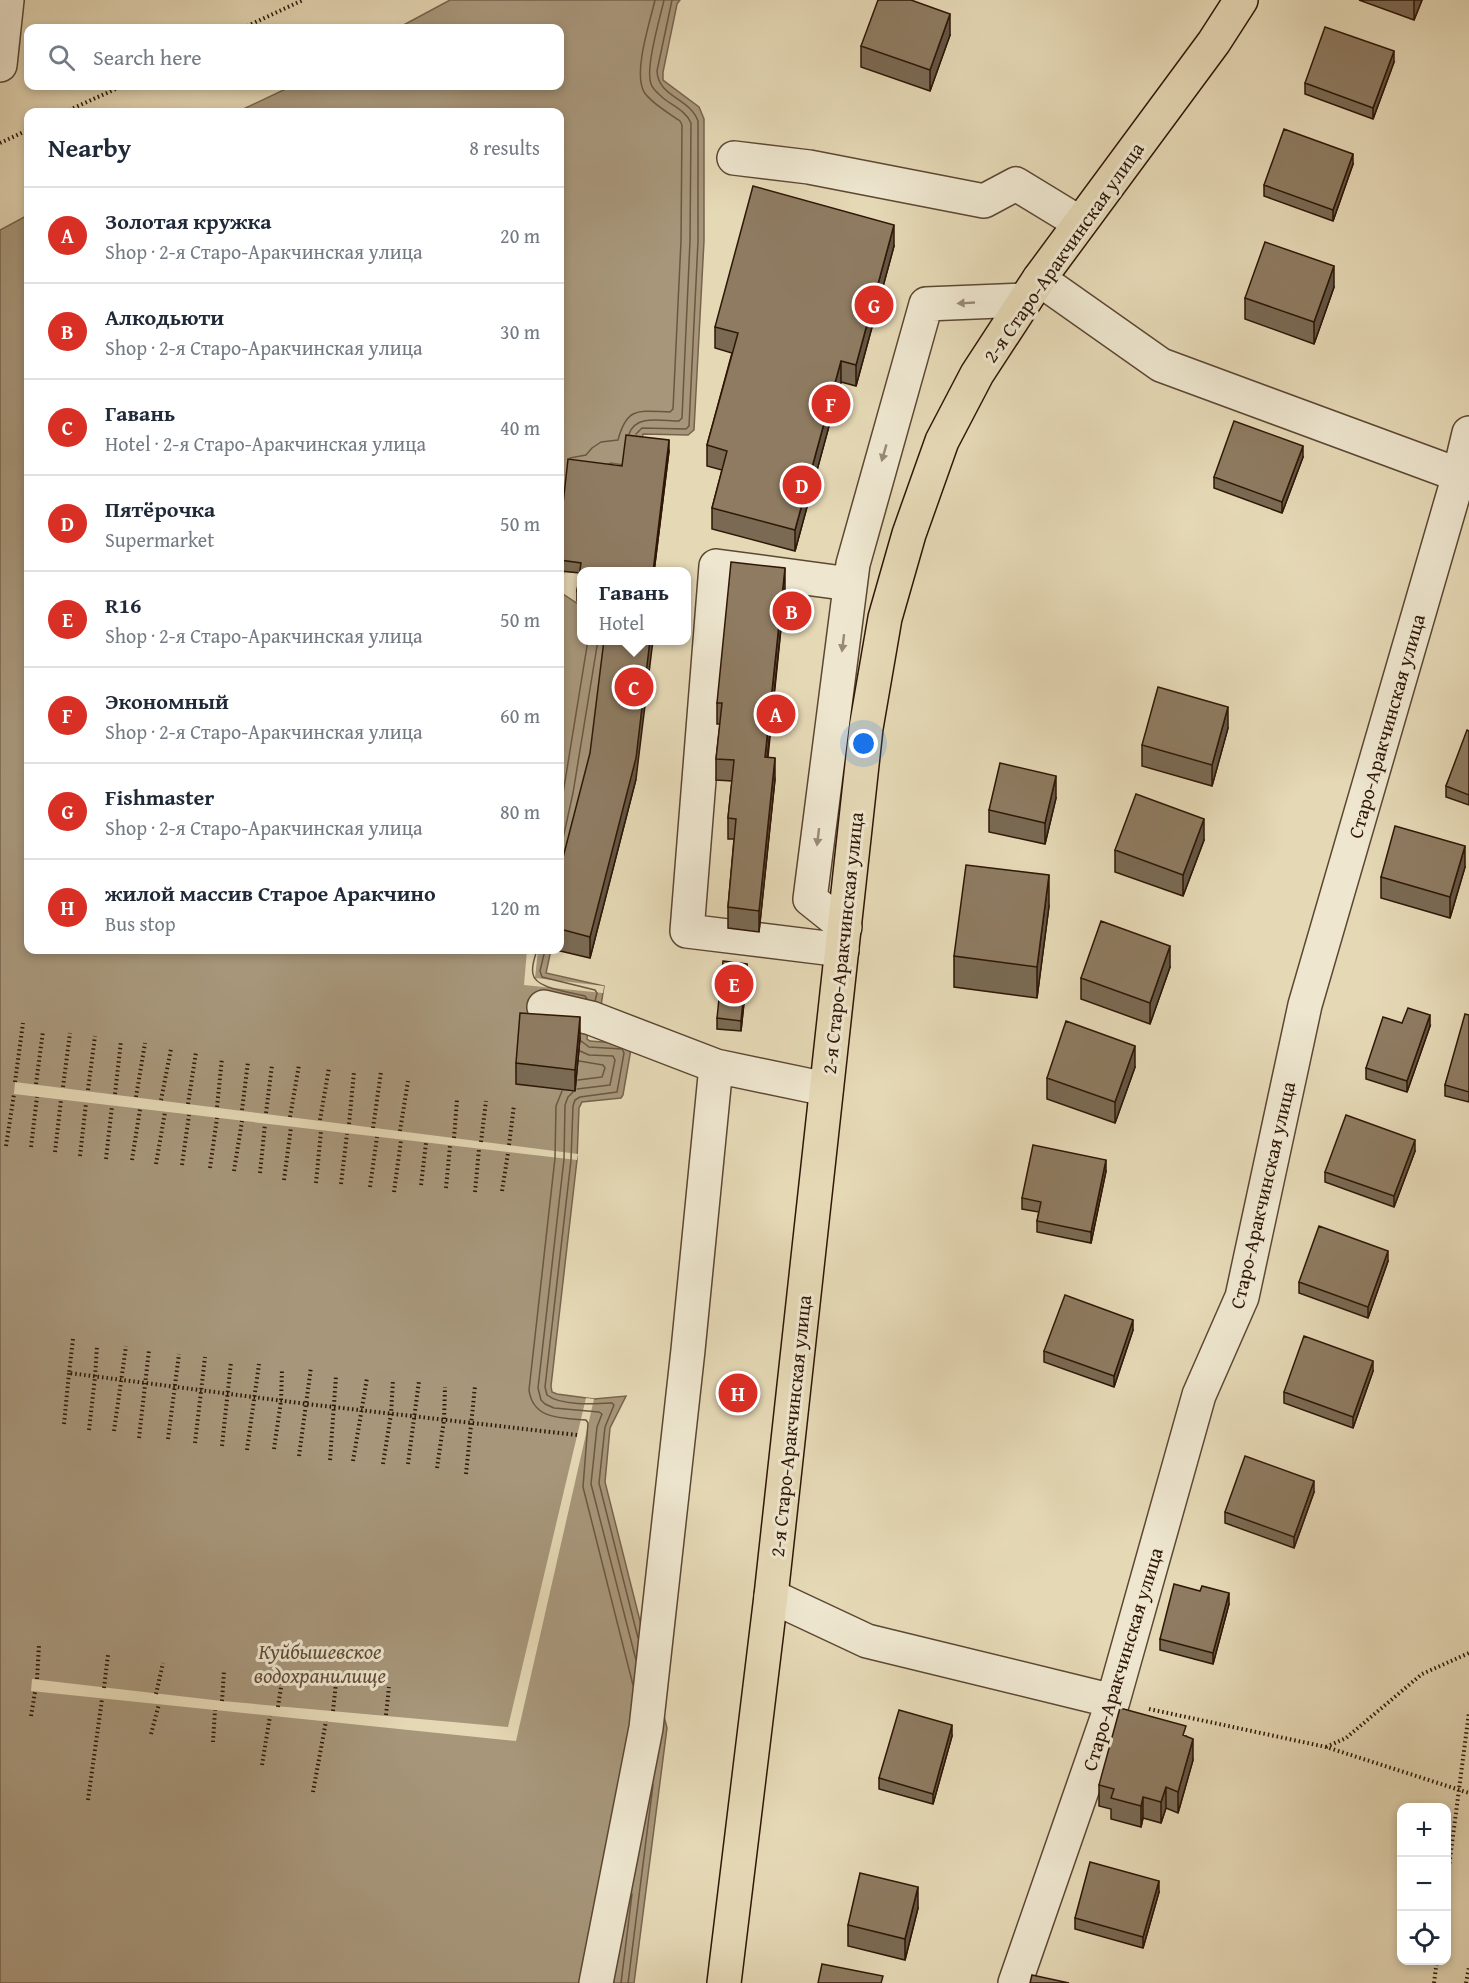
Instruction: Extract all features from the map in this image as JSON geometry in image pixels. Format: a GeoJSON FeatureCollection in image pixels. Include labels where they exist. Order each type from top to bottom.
{"type":"FeatureCollection","features":[{"type":"Feature","properties":{"kind":"main road","name":"2-я Старо-Аракчинская улица"},"geometry":{"type":"LineString","coordinates":[[724,1983],[771,1596],[866,728],[885,618],[909,534],[942,441],[977,374],[1032,290],[1214,42],[1241,0]]}},
{"type":"Feature","properties":{"kind":"street"},"geometry":{"type":"LineString","coordinates":[[0,65],[7,0]]}},
{"type":"Feature","properties":{"kind":"street"},"geometry":{"type":"LineString","coordinates":[[734,158],[809,167],[984,201],[1016,184],[1080,223]]}},
{"type":"Feature","properties":{"kind":"street"},"geometry":{"type":"LineString","coordinates":[[843,938],[810,899],[850,584],[853,564],[926,304],[1032,290],[1161,365],[1459,474]]}},
{"type":"Feature","properties":{"kind":"street","name":"Старо-Аракчинская улица"},"geometry":{"type":"LineString","coordinates":[[1015,1983],[1113,1701],[1199,1395],[1242,1297],[1305,1005],[1469,433]]}},
{"type":"Feature","properties":{"kind":"street"},"geometry":{"type":"LineString","coordinates":[[843,938],[687,931],[716,566],[850,584]]}},
{"type":"Feature","properties":{"kind":"street"},"geometry":{"type":"LineString","coordinates":[[544,1007],[591,1018],[716,1066],[826,1089]]}},
{"type":"Feature","properties":{"kind":"street"},"geometry":{"type":"LineString","coordinates":[[596,1983],[646,1728],[687,1362],[716,1066]]}},
{"type":"Feature","properties":{"kind":"street"},"geometry":{"type":"LineString","coordinates":[[771,1596],[867,1641],[1113,1701]]}},
{"type":"Feature","properties":{"kind":"path"},"geometry":{"type":"LineString","coordinates":[[252,24],[303,0]]}},
{"type":"Feature","properties":{"kind":"path"},"geometry":{"type":"LineString","coordinates":[[74,108],[113,90]]}},
{"type":"Feature","properties":{"kind":"path"},"geometry":{"type":"LineString","coordinates":[[0,143],[24,132]]}},
{"type":"Feature","properties":{"kind":"path"},"geometry":{"type":"LineString","coordinates":[[15,1082],[23,1023]]}},
{"type":"Feature","properties":{"kind":"path"},"geometry":{"type":"LineString","coordinates":[[36,1084],[43,1031]]}},
{"type":"Feature","properties":{"kind":"path"},"geometry":{"type":"LineString","coordinates":[[63,1088],[70,1033]]}},
{"type":"Feature","properties":{"kind":"path"},"geometry":{"type":"LineString","coordinates":[[88,1090],[95,1036]]}},
{"type":"Feature","properties":{"kind":"path"},"geometry":{"type":"LineString","coordinates":[[115,1094],[121,1041]]}},
{"type":"Feature","properties":{"kind":"path"},"geometry":{"type":"LineString","coordinates":[[136,1096],[145,1043]]}},
{"type":"Feature","properties":{"kind":"path"},"geometry":{"type":"LineString","coordinates":[[161,1100],[171,1049]]}},
{"type":"Feature","properties":{"kind":"path"},"geometry":{"type":"LineString","coordinates":[[188,1104],[196,1052]]}},
{"type":"Feature","properties":{"kind":"path"},"geometry":{"type":"LineString","coordinates":[[217,1107],[222,1058]]}},
{"type":"Feature","properties":{"kind":"path"},"geometry":{"type":"LineString","coordinates":[[242,1110],[248,1062]]}},
{"type":"Feature","properties":{"kind":"path"},"geometry":{"type":"LineString","coordinates":[[266,1113],[272,1065]]}},
{"type":"Feature","properties":{"kind":"path"},"geometry":{"type":"LineString","coordinates":[[290,1117],[299,1065]]}},
{"type":"Feature","properties":{"kind":"path"},"geometry":{"type":"LineString","coordinates":[[320,1120],[329,1068]]}},
{"type":"Feature","properties":{"kind":"path"},"geometry":{"type":"LineString","coordinates":[[349,1124],[354,1072]]}},
{"type":"Feature","properties":{"kind":"path"},"geometry":{"type":"LineString","coordinates":[[373,1128],[381,1072]]}},
{"type":"Feature","properties":{"kind":"path"},"geometry":{"type":"LineString","coordinates":[[400,1131],[408,1081]]}},
{"type":"Feature","properties":{"kind":"path"},"geometry":{"type":"LineString","coordinates":[[6,1146],[14,1094]]}},
{"type":"Feature","properties":{"kind":"path"},"geometry":{"type":"LineString","coordinates":[[31,1147],[37,1097]]}},
{"type":"Feature","properties":{"kind":"path"},"geometry":{"type":"LineString","coordinates":[[55,1152],[61,1100]]}},
{"type":"Feature","properties":{"kind":"path"},"geometry":{"type":"LineString","coordinates":[[454,1138],[458,1100]]}},
{"type":"Feature","properties":{"kind":"path"},"geometry":{"type":"LineString","coordinates":[[481,1142],[486,1101]]}},
{"type":"Feature","properties":{"kind":"path"},"geometry":{"type":"LineString","coordinates":[[80,1156],[86,1103]]}},
{"type":"Feature","properties":{"kind":"path"},"geometry":{"type":"LineString","coordinates":[[508,1145],[514,1105]]}},
{"type":"Feature","properties":{"kind":"path"},"geometry":{"type":"LineString","coordinates":[[106,1159],[112,1106]]}},
{"type":"Feature","properties":{"kind":"path"},"geometry":{"type":"LineString","coordinates":[[132,1161],[140,1109]]}},
{"type":"Feature","properties":{"kind":"path"},"geometry":{"type":"LineString","coordinates":[[156,1164],[165,1112]]}},
{"type":"Feature","properties":{"kind":"path"},"geometry":{"type":"LineString","coordinates":[[182,1165],[189,1115]]}},
{"type":"Feature","properties":{"kind":"path"},"geometry":{"type":"LineString","coordinates":[[210,1168],[217,1118]]}},
{"type":"Feature","properties":{"kind":"path"},"geometry":{"type":"LineString","coordinates":[[234,1171],[242,1121]]}},
{"type":"Feature","properties":{"kind":"path"},"geometry":{"type":"LineString","coordinates":[[260,1173],[266,1124]]}},
{"type":"Feature","properties":{"kind":"path"},"geometry":{"type":"LineString","coordinates":[[284,1179],[291,1127]]}},
{"type":"Feature","properties":{"kind":"path"},"geometry":{"type":"LineString","coordinates":[[316,1183],[321,1131]]}},
{"type":"Feature","properties":{"kind":"path"},"geometry":{"type":"LineString","coordinates":[[341,1184],[347,1134]]}},
{"type":"Feature","properties":{"kind":"path"},"geometry":{"type":"LineString","coordinates":[[370,1187],[377,1137]]}},
{"type":"Feature","properties":{"kind":"path"},"geometry":{"type":"LineString","coordinates":[[394,1192],[401,1140]]}},
{"type":"Feature","properties":{"kind":"path"},"geometry":{"type":"LineString","coordinates":[[421,1185],[426,1143]]}},
{"type":"Feature","properties":{"kind":"path"},"geometry":{"type":"LineString","coordinates":[[446,1188],[450,1146]]}},
{"type":"Feature","properties":{"kind":"path"},"geometry":{"type":"LineString","coordinates":[[475,1192],[479,1149]]}},
{"type":"Feature","properties":{"kind":"path"},"geometry":{"type":"LineString","coordinates":[[502,1191],[508,1153]]}},
{"type":"Feature","properties":{"kind":"path"},"geometry":{"type":"LineString","coordinates":[[64,1424],[73,1338]]}},
{"type":"Feature","properties":{"kind":"path"},"geometry":{"type":"LineString","coordinates":[[89,1430],[97,1346]]}},
{"type":"Feature","properties":{"kind":"path"},"geometry":{"type":"LineString","coordinates":[[114,1431],[126,1346]]}},
{"type":"Feature","properties":{"kind":"path"},"geometry":{"type":"LineString","coordinates":[[139,1438],[149,1350]]}},
{"type":"Feature","properties":{"kind":"path"},"geometry":{"type":"LineString","coordinates":[[168,1438],[179,1353]]}},
{"type":"Feature","properties":{"kind":"path"},"geometry":{"type":"LineString","coordinates":[[195,1443],[205,1357]]}},
{"type":"Feature","properties":{"kind":"path"},"geometry":{"type":"LineString","coordinates":[[222,1446],[231,1362]]}},
{"type":"Feature","properties":{"kind":"path"},"geometry":{"type":"LineString","coordinates":[[247,1450],[260,1364]]}},
{"type":"Feature","properties":{"kind":"path"},"geometry":{"type":"LineString","coordinates":[[299,1456],[311,1366]]}},
{"type":"Feature","properties":{"kind":"path"},"geometry":{"type":"LineString","coordinates":[[274,1449],[281,1401],[282,1369]]}},
{"type":"Feature","properties":{"kind":"path"},"geometry":{"type":"LineString","coordinates":[[69,1373],[335,1408],[577,1435]]}},
{"type":"Feature","properties":{"kind":"path"},"geometry":{"type":"LineString","coordinates":[[330,1460],[336,1376]]}},
{"type":"Feature","properties":{"kind":"path"},"geometry":{"type":"LineString","coordinates":[[353,1461],[367,1378]]}},
{"type":"Feature","properties":{"kind":"path"},"geometry":{"type":"LineString","coordinates":[[382,1464],[391,1414],[393,1380]]}},
{"type":"Feature","properties":{"kind":"path"},"geometry":{"type":"LineString","coordinates":[[408,1464],[419,1381]]}},
{"type":"Feature","properties":{"kind":"path"},"geometry":{"type":"LineString","coordinates":[[466,1474],[475,1386]]}},
{"type":"Feature","properties":{"kind":"path"},"geometry":{"type":"LineString","coordinates":[[436,1468],[444,1420],[445,1387]]}},
{"type":"Feature","properties":{"kind":"path"},"geometry":{"type":"LineString","coordinates":[[37,1679],[39,1645]]}},
{"type":"Feature","properties":{"kind":"path"},"geometry":{"type":"LineString","coordinates":[[1326,1747],[1346,1738],[1422,1674],[1469,1653]]}},
{"type":"Feature","properties":{"kind":"path"},"geometry":{"type":"LineString","coordinates":[[104,1688],[108,1655]]}},
{"type":"Feature","properties":{"kind":"path"},"geometry":{"type":"LineString","coordinates":[[156,1694],[163,1663]]}},
{"type":"Feature","properties":{"kind":"path"},"geometry":{"type":"LineString","coordinates":[[222,1701],[225,1671]]}},
{"type":"Feature","properties":{"kind":"path"},"geometry":{"type":"LineString","coordinates":[[278,1707],[283,1674]]}},
{"type":"Feature","properties":{"kind":"path"},"geometry":{"type":"LineString","coordinates":[[333,1711],[336,1683]]}},
{"type":"Feature","properties":{"kind":"path"},"geometry":{"type":"LineString","coordinates":[[386,1715],[389,1687]]}},
{"type":"Feature","properties":{"kind":"path"},"geometry":{"type":"LineString","coordinates":[[31,1716],[35,1692]]}},
{"type":"Feature","properties":{"kind":"path"},"geometry":{"type":"LineString","coordinates":[[88,1800],[102,1699]]}},
{"type":"Feature","properties":{"kind":"path"},"geometry":{"type":"LineString","coordinates":[[1113,1701],[1326,1747],[1469,1793]]}},
{"type":"Feature","properties":{"kind":"path"},"geometry":{"type":"LineString","coordinates":[[151,1734],[159,1704]]}},
{"type":"Feature","properties":{"kind":"path"},"geometry":{"type":"LineString","coordinates":[[213,1742],[215,1710]]}},
{"type":"Feature","properties":{"kind":"path"},"geometry":{"type":"LineString","coordinates":[[1450,1857],[1469,1712]]}},
{"type":"Feature","properties":{"kind":"path"},"geometry":{"type":"LineString","coordinates":[[262,1765],[270,1716]]}},
{"type":"Feature","properties":{"kind":"path"},"geometry":{"type":"LineString","coordinates":[[313,1792],[326,1721]]}},
{"type":"Feature","properties":{"kind":"path"},"geometry":{"type":"LineString","coordinates":[[1434,1983],[1436,1965]]}},
{"type":"Feature","properties":{"kind":"path"},"geometry":{"type":"LineString","coordinates":[[1466,1983],[1469,1967]]}},
{"type":"Feature","properties":{"kind":"water"},"geometry":{"type":"Polygon","coordinates":[[[450,0],[680,0],[677,4],[663,80],[699,107],[704,119],[704,241],[694,430],[688,435],[643,434],[637,467],[611,463],[606,465],[568,527],[564,568],[564,108],[245,108],[284,90],[564,90],[564,24],[405,24],[450,0]]]}},
{"type":"Feature","properties":{"kind":"water","name":"Куйбышевское водохранилище"},"geometry":{"type":"Polygon","coordinates":[[[24,217],[24,954],[550,954],[546,973],[604,986],[601,1006],[588,1025],[587,1039],[627,1044],[631,1049],[621,1098],[582,1102],[579,1108],[577,1160],[551,1386],[552,1392],[557,1394],[594,1399],[626,1396],[610,1428],[605,1482],[667,1728],[634,1983],[0,1983],[0,230],[24,217]]]}},
{"type":"Feature","properties":{"kind":"water"},"geometry":{"type":"Polygon","coordinates":[[[564,595],[577,603],[577,645],[610,645],[586,795],[564,894],[564,595]]]}},
{"type":"Feature","properties":{"kind":"pier"},"geometry":{"type":"Polygon","coordinates":[[[527,954],[538,954],[535,978],[604,986],[603,993],[524,985],[527,954]]]}},
{"type":"Feature","properties":{"kind":"pier"},"geometry":{"type":"Polygon","coordinates":[[[15,1082],[578,1154],[577,1160],[14,1094],[15,1082]]]}},
{"type":"Feature","properties":{"kind":"pier"},"geometry":{"type":"Polygon","coordinates":[[[586,1398],[594,1399],[516,1741],[31,1691],[32,1679],[222,1701],[508,1727],[586,1398]]]}},
{"type":"Feature","properties":{"kind":"building"},"geometry":{"type":"Polygon","coordinates":[[[878,0],[911,0],[950,14],[930,70],[861,46],[878,0]]]}},
{"type":"Feature","properties":{"kind":"building"},"geometry":{"type":"Polygon","coordinates":[[[1325,27],[1394,51],[1373,108],[1305,83],[1325,27]]]}},
{"type":"Feature","properties":{"kind":"building"},"geometry":{"type":"Polygon","coordinates":[[[1284,129],[1353,154],[1333,210],[1264,185],[1284,129]]]}},
{"type":"Feature","properties":{"kind":"building"},"geometry":{"type":"Polygon","coordinates":[[[753,186],[894,225],[856,365],[841,361],[795,530],[712,508],[727,451],[707,445],[738,333],[715,327],[753,186]]]}},
{"type":"Feature","properties":{"kind":"building"},"geometry":{"type":"Polygon","coordinates":[[[1265,242],[1334,266],[1314,322],[1245,298],[1265,242]]]}},
{"type":"Feature","properties":{"kind":"building"},"geometry":{"type":"Polygon","coordinates":[[[1234,421],[1303,446],[1282,502],[1214,477],[1234,421]]]}},
{"type":"Feature","properties":{"kind":"building"},"geometry":{"type":"Polygon","coordinates":[[[626,435],[669,440],[654,567],[580,567],[581,563],[564,561],[564,495],[568,459],[622,466],[626,435]]]}},
{"type":"Feature","properties":{"kind":"building"},"geometry":{"type":"Polygon","coordinates":[[[731,562],[785,568],[765,757],[775,758],[759,911],[728,907],[736,819],[728,818],[734,760],[716,759],[722,703],[717,703],[731,562]]]}},
{"type":"Feature","properties":{"kind":"building"},"geometry":{"type":"Polygon","coordinates":[[[603,645],[649,645],[636,758],[590,937],[564,930],[564,854],[590,753],[603,645]]]}},
{"type":"Feature","properties":{"kind":"building"},"geometry":{"type":"Polygon","coordinates":[[[1158,687],[1228,707],[1212,765],[1142,745],[1158,687]]]}},
{"type":"Feature","properties":{"kind":"building"},"geometry":{"type":"Polygon","coordinates":[[[1467,730],[1469,731],[1469,795],[1446,786],[1467,730]]]}},
{"type":"Feature","properties":{"kind":"building"},"geometry":{"type":"Polygon","coordinates":[[[1000,763],[1056,776],[1045,823],[989,810],[1000,763]]]}},
{"type":"Feature","properties":{"kind":"building"},"geometry":{"type":"Polygon","coordinates":[[[1136,794],[1204,819],[1183,875],[1115,850],[1136,794]]]}},
{"type":"Feature","properties":{"kind":"building"},"geometry":{"type":"Polygon","coordinates":[[[1395,826],[1465,846],[1450,897],[1381,877],[1395,826]]]}},
{"type":"Feature","properties":{"kind":"building"},"geometry":{"type":"Polygon","coordinates":[[[966,865],[1049,875],[1037,967],[954,956],[966,865]]]}},
{"type":"Feature","properties":{"kind":"building"},"geometry":{"type":"Polygon","coordinates":[[[1101,921],[1170,946],[1150,1003],[1081,978],[1101,921]]]}},
{"type":"Feature","properties":{"kind":"building"},"geometry":{"type":"Polygon","coordinates":[[[723,961],[747,964],[741,1021],[717,1018],[723,961]]]}},
{"type":"Feature","properties":{"kind":"building"},"geometry":{"type":"Polygon","coordinates":[[[1408,1008],[1430,1015],[1407,1081],[1366,1068],[1383,1017],[1402,1023],[1408,1008]]]}},
{"type":"Feature","properties":{"kind":"building"},"geometry":{"type":"Polygon","coordinates":[[[520,1013],[580,1017],[575,1070],[516,1063],[520,1013]]]}},
{"type":"Feature","properties":{"kind":"building"},"geometry":{"type":"Polygon","coordinates":[[[1465,1014],[1469,1015],[1469,1092],[1445,1085],[1465,1014]]]}},
{"type":"Feature","properties":{"kind":"building"},"geometry":{"type":"Polygon","coordinates":[[[1066,1021],[1135,1046],[1115,1102],[1047,1078],[1066,1021]]]}},
{"type":"Feature","properties":{"kind":"building"},"geometry":{"type":"Polygon","coordinates":[[[1346,1115],[1415,1140],[1394,1196],[1325,1172],[1346,1115]]]}},
{"type":"Feature","properties":{"kind":"building"},"geometry":{"type":"Polygon","coordinates":[[[1033,1145],[1106,1160],[1091,1232],[1037,1221],[1041,1202],[1022,1198],[1033,1145]]]}},
{"type":"Feature","properties":{"kind":"building"},"geometry":{"type":"Polygon","coordinates":[[[1319,1226],[1388,1251],[1368,1307],[1299,1282],[1319,1226]]]}},
{"type":"Feature","properties":{"kind":"building"},"geometry":{"type":"Polygon","coordinates":[[[1065,1295],[1133,1320],[1114,1376],[1044,1351],[1065,1295]]]}},
{"type":"Feature","properties":{"kind":"building"},"geometry":{"type":"Polygon","coordinates":[[[1304,1336],[1373,1361],[1353,1417],[1284,1392],[1304,1336]]]}},
{"type":"Feature","properties":{"kind":"building"},"geometry":{"type":"Polygon","coordinates":[[[1245,1456],[1314,1481],[1294,1537],[1225,1512],[1245,1456]]]}},
{"type":"Feature","properties":{"kind":"building"},"geometry":{"type":"Polygon","coordinates":[[[1174,1584],[1200,1591],[1202,1586],[1229,1593],[1213,1653],[1160,1639],[1174,1584]]]}},
{"type":"Feature","properties":{"kind":"building"},"geometry":{"type":"Polygon","coordinates":[[[1120,1708],[1186,1726],[1183,1735],[1193,1739],[1178,1792],[1166,1787],[1161,1802],[1143,1797],[1141,1806],[1111,1798],[1114,1789],[1099,1785],[1120,1708]]]}},
{"type":"Feature","properties":{"kind":"building"},"geometry":{"type":"Polygon","coordinates":[[[899,1710],[952,1725],[933,1794],[879,1778],[899,1710]]]}},
{"type":"Feature","properties":{"kind":"building"},"geometry":{"type":"Polygon","coordinates":[[[1090,1862],[1159,1881],[1143,1937],[1075,1918],[1090,1862]]]}},
{"type":"Feature","properties":{"kind":"building"},"geometry":{"type":"Polygon","coordinates":[[[860,1873],[918,1887],[905,1939],[848,1925],[860,1873]]]}},
{"type":"Feature","properties":{"kind":"building"},"geometry":{"type":"Polygon","coordinates":[[[822,1964],[883,1976],[881,1983],[818,1983],[822,1964]]]}},
{"type":"Feature","properties":{"kind":"building"},"geometry":{"type":"Polygon","coordinates":[[[1032,1975],[1069,1983],[1030,1983],[1032,1975]]]}},
{"type":"Feature","properties":{"kind":"place","name":"Fishmaster"},"geometry":{"type":"Point","coordinates":[874,305]}},
{"type":"Feature","properties":{"kind":"place","name":"Экономный"},"geometry":{"type":"Point","coordinates":[831,404]}},
{"type":"Feature","properties":{"kind":"place","name":"Пятёрочка"},"geometry":{"type":"Point","coordinates":[802,485]}},
{"type":"Feature","properties":{"kind":"place","name":"Алкодьюти"},"geometry":{"type":"Point","coordinates":[792,611]}},
{"type":"Feature","properties":{"kind":"place","name":"Гавань"},"geometry":{"type":"Point","coordinates":[634,687]}},
{"type":"Feature","properties":{"kind":"place","name":"Золотая кружка"},"geometry":{"type":"Point","coordinates":[776,714]}},
{"type":"Feature","properties":{"kind":"place","name":"R16"},"geometry":{"type":"Point","coordinates":[734,984]}},
{"type":"Feature","properties":{"kind":"place","name":"жилой массив Старое Аракчино"},"geometry":{"type":"Point","coordinates":[738,1393]}}]}
